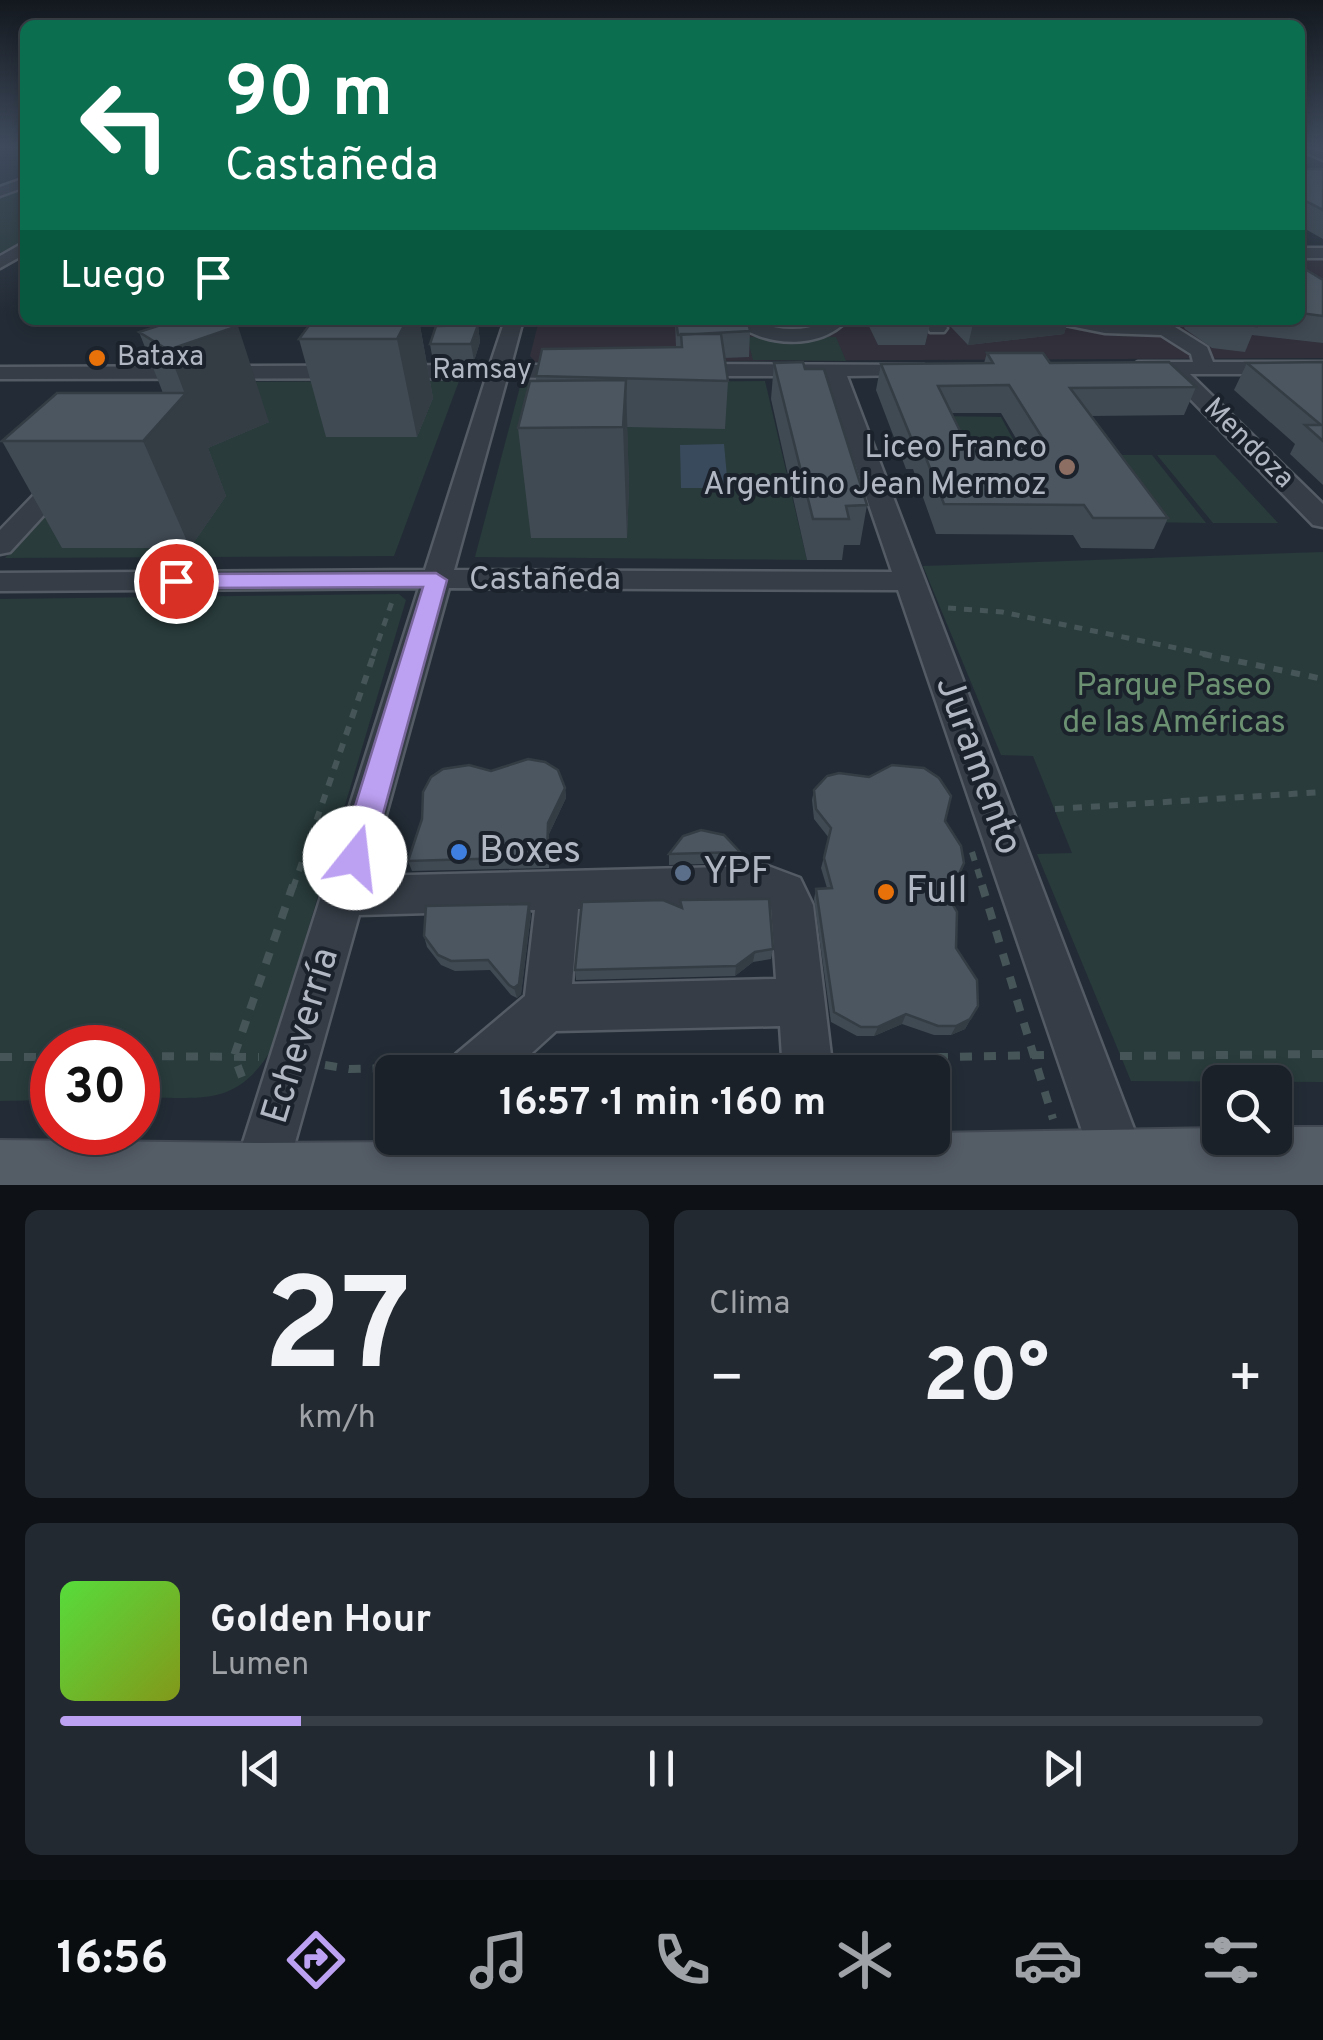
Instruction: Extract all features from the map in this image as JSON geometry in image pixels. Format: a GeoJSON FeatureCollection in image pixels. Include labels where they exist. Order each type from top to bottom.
{"type":"FeatureCollection","features":[{"type":"Feature","properties":{"kind":"main road"},"geometry":{"type":"LineString","coordinates":[[0,1174],[267,1181],[410,1156],[545,1155]]}},
{"type":"Feature","properties":{"kind":"main road"},"geometry":{"type":"LineString","coordinates":[[870,1155],[1093,1163],[1323,1160]]}},
{"type":"Feature","properties":{"kind":"street","name":"Echeverría"},"geometry":{"type":"LineString","coordinates":[[267,1181],[295,1061],[512,325]]}},
{"type":"Feature","properties":{"kind":"street"},"geometry":{"type":"LineString","coordinates":[[748,325],[766,334],[823,332],[832,325]]}},
{"type":"Feature","properties":{"kind":"street"},"geometry":{"type":"LineString","coordinates":[[1093,325],[1167,325],[1200,351],[1205,368]]}},
{"type":"Feature","properties":{"kind":"street"},"geometry":{"type":"LineString","coordinates":[[136,400],[188,346]]}},
{"type":"Feature","properties":{"kind":"street"},"geometry":{"type":"LineString","coordinates":[[1114,368],[1323,368]]}},
{"type":"Feature","properties":{"kind":"street","name":"Mendoza"},"geometry":{"type":"LineString","coordinates":[[1172,368],[1323,519]]}},
{"type":"Feature","properties":{"kind":"street"},"geometry":{"type":"LineString","coordinates":[[674,370],[942,369]]}},
{"type":"Feature","properties":{"kind":"street","name":"Juramento"},"geometry":{"type":"LineString","coordinates":[[834,370],[1081,1056],[1093,1163]]}},
{"type":"Feature","properties":{"kind":"street","name":"Ramsay"},"geometry":{"type":"LineString","coordinates":[[0,373],[595,371]]}},
{"type":"Feature","properties":{"kind":"street"},"geometry":{"type":"LineString","coordinates":[[0,546],[84,456]]}},
{"type":"Feature","properties":{"kind":"street","name":"Castañeda"},"geometry":{"type":"LineString","coordinates":[[0,582],[436,580],[915,595]]}},
{"type":"Feature","properties":{"kind":"street"},"geometry":{"type":"LineString","coordinates":[[344,896],[768,884],[785,892],[792,905],[807,1055]]}},
{"type":"Feature","properties":{"kind":"street"},"geometry":{"type":"LineString","coordinates":[[547,1008],[558,890]]}},
{"type":"Feature","properties":{"kind":"street"},"geometry":{"type":"LineString","coordinates":[[492,1055],[547,1008],[803,1002]]}},
{"type":"Feature","properties":{"kind":"path"},"geometry":{"type":"LineString","coordinates":[[915,595],[1323,678]]}},
{"type":"Feature","properties":{"kind":"path"},"geometry":{"type":"LineString","coordinates":[[242,1077],[234,1056],[395,599],[375,599]]}},
{"type":"Feature","properties":{"kind":"path"},"geometry":{"type":"LineString","coordinates":[[1055,809],[1323,792]]}},
{"type":"Feature","properties":{"kind":"path"},"geometry":{"type":"LineString","coordinates":[[971,851],[1034,1055],[1093,1163]]}},
{"type":"Feature","properties":{"kind":"path"},"geometry":{"type":"LineString","coordinates":[[950,1059],[1323,1054]]}},
{"type":"Feature","properties":{"kind":"path"},"geometry":{"type":"LineString","coordinates":[[160,1056],[234,1056],[375,1069]]}},
{"type":"Feature","properties":{"kind":"path"},"geometry":{"type":"LineString","coordinates":[[0,1057],[30,1057]]}},
{"type":"Feature","properties":{"kind":"shaded area"},"geometry":{"type":"Polygon","coordinates":[[[1305,259],[1323,259],[1323,358],[535,362],[530,356],[538,325],[1305,325],[1305,259]]]}},
{"type":"Feature","properties":{"kind":"green space"},"geometry":{"type":"Polygon","coordinates":[[[0,202],[20,202],[20,243],[0,253],[0,202]]]}},
{"type":"Feature","properties":{"kind":"green space"},"geometry":{"type":"Polygon","coordinates":[[[747,337],[836,337],[846,361],[753,360],[747,337]]]}},
{"type":"Feature","properties":{"kind":"green space"},"geometry":{"type":"Polygon","coordinates":[[[459,381],[394,556],[5,558],[171,382],[459,381]]]}},
{"type":"Feature","properties":{"kind":"green space"},"geometry":{"type":"Polygon","coordinates":[[[765,381],[807,560],[475,557],[521,383],[765,381]]]}},
{"type":"Feature","properties":{"kind":"green space"},"geometry":{"type":"Polygon","coordinates":[[[941,416],[1001,417],[1031,473],[965,472],[941,416]]]}},
{"type":"Feature","properties":{"kind":"green space"},"geometry":{"type":"Polygon","coordinates":[[[1094,455],[1152,455],[1206,523],[1142,522],[1094,455]]]}},
{"type":"Feature","properties":{"kind":"green space"},"geometry":{"type":"Polygon","coordinates":[[[1157,455],[1215,455],[1278,523],[1213,523],[1157,455]]]}},
{"type":"Feature","properties":{"kind":"green space","name":"Parque Paseo de las Américas"},"geometry":{"type":"Polygon","coordinates":[[[1323,552],[1323,1082],[1292,1082],[1292,1065],[1202,1065],[1202,1081],[1131,1081],[1037,854],[1072,853],[1033,756],[1001,755],[923,566],[1323,552]]]}},
{"type":"Feature","properties":{"kind":"green space"},"geometry":{"type":"Polygon","coordinates":[[[399,594],[406,600],[273,1047],[259,1067],[231,1090],[199,1097],[160,1098],[160,1025],[30,1025],[30,1100],[0,1101],[0,599],[399,594]]]}},
{"type":"Feature","properties":{"kind":"water"},"geometry":{"type":"Polygon","coordinates":[[[724,444],[728,488],[681,488],[680,445],[724,444]]]}},
{"type":"Feature","properties":{"kind":"building"},"geometry":{"type":"Polygon","coordinates":[[[1305,269],[1323,280],[1323,316],[1305,314],[1305,269]]]}},
{"type":"Feature","properties":{"kind":"building"},"geometry":{"type":"Polygon","coordinates":[[[161,325],[238,326],[168,350],[139,332],[161,325]]]}},
{"type":"Feature","properties":{"kind":"building"},"geometry":{"type":"Polygon","coordinates":[[[309,325],[404,325],[397,339],[299,339],[309,325]]]}},
{"type":"Feature","properties":{"kind":"building"},"geometry":{"type":"Polygon","coordinates":[[[478,325],[471,344],[430,344],[436,326],[478,325]]]}},
{"type":"Feature","properties":{"kind":"building"},"geometry":{"type":"Polygon","coordinates":[[[677,325],[749,325],[750,331],[678,335],[677,325]]]}},
{"type":"Feature","properties":{"kind":"building"},"geometry":{"type":"Polygon","coordinates":[[[681,334],[721,334],[728,381],[536,376],[542,349],[682,347],[681,334]]]}},
{"type":"Feature","properties":{"kind":"building"},"geometry":{"type":"Polygon","coordinates":[[[987,353],[1043,353],[1050,363],[1169,362],[1196,387],[1070,388],[1168,518],[1093,518],[1084,505],[944,504],[919,440],[912,440],[881,364],[993,363],[987,353]],[[1009,385],[938,386],[967,445],[1047,445],[1009,385]]]}},
{"type":"Feature","properties":{"kind":"building"},"geometry":{"type":"Polygon","coordinates":[[[803,362],[805,369],[824,369],[867,505],[846,506],[849,519],[813,519],[774,363],[803,362]]]}},
{"type":"Feature","properties":{"kind":"building"},"geometry":{"type":"Polygon","coordinates":[[[1323,362],[1323,441],[1305,425],[1321,425],[1247,363],[1323,362]]]}},
{"type":"Feature","properties":{"kind":"building"},"geometry":{"type":"Polygon","coordinates":[[[626,380],[623,427],[518,428],[530,381],[626,380]]]}},
{"type":"Feature","properties":{"kind":"building"},"geometry":{"type":"Polygon","coordinates":[[[57,393],[186,393],[143,441],[2,441],[57,393]]]}},
{"type":"Feature","properties":{"kind":"building"},"geometry":{"type":"Polygon","coordinates":[[[528,759],[545,762],[558,770],[565,788],[548,823],[547,857],[408,861],[422,819],[423,792],[431,777],[443,769],[469,765],[491,771],[528,759]]]}},
{"type":"Feature","properties":{"kind":"building"},"geometry":{"type":"Polygon","coordinates":[[[892,765],[924,768],[939,778],[951,796],[945,821],[961,846],[964,863],[959,874],[942,886],[957,912],[956,948],[977,980],[978,1006],[970,1019],[956,1026],[938,1026],[906,1014],[878,1027],[861,1027],[834,1012],[816,889],[832,888],[824,858],[831,828],[816,809],[814,790],[827,776],[839,773],[869,777],[892,765]]]}},
{"type":"Feature","properties":{"kind":"building"},"geometry":{"type":"Polygon","coordinates":[[[701,830],[724,835],[740,852],[669,854],[683,836],[701,830]]]}},
{"type":"Feature","properties":{"kind":"building"},"geometry":{"type":"Polygon","coordinates":[[[769,899],[773,949],[755,952],[736,966],[575,970],[582,902],[663,900],[682,908],[680,900],[769,899]]]}},
{"type":"Feature","properties":{"kind":"building"},"geometry":{"type":"Polygon","coordinates":[[[529,904],[519,984],[514,988],[488,960],[451,961],[438,955],[424,936],[426,906],[529,904]]]}},
{"type":"Feature","properties":{"kind":"place","name":"Bataxa"},"geometry":{"type":"Point","coordinates":[97,358]}},
{"type":"Feature","properties":{"kind":"place","name":"Liceo Franco Argentino Jean Mermoz"},"geometry":{"type":"Point","coordinates":[1067,467]}},
{"type":"Feature","properties":{"kind":"place","name":"Boxes"},"geometry":{"type":"Point","coordinates":[459,852]}},
{"type":"Feature","properties":{"kind":"place","name":"YPF"},"geometry":{"type":"Point","coordinates":[683,873]}},
{"type":"Feature","properties":{"kind":"place","name":"Full"},"geometry":{"type":"Point","coordinates":[886,892]}},
{"type":"Feature","properties":{"kind":"route"},"geometry":{"type":"LineString","coordinates":[[176,581],[436,580],[355,858]]}}]}
